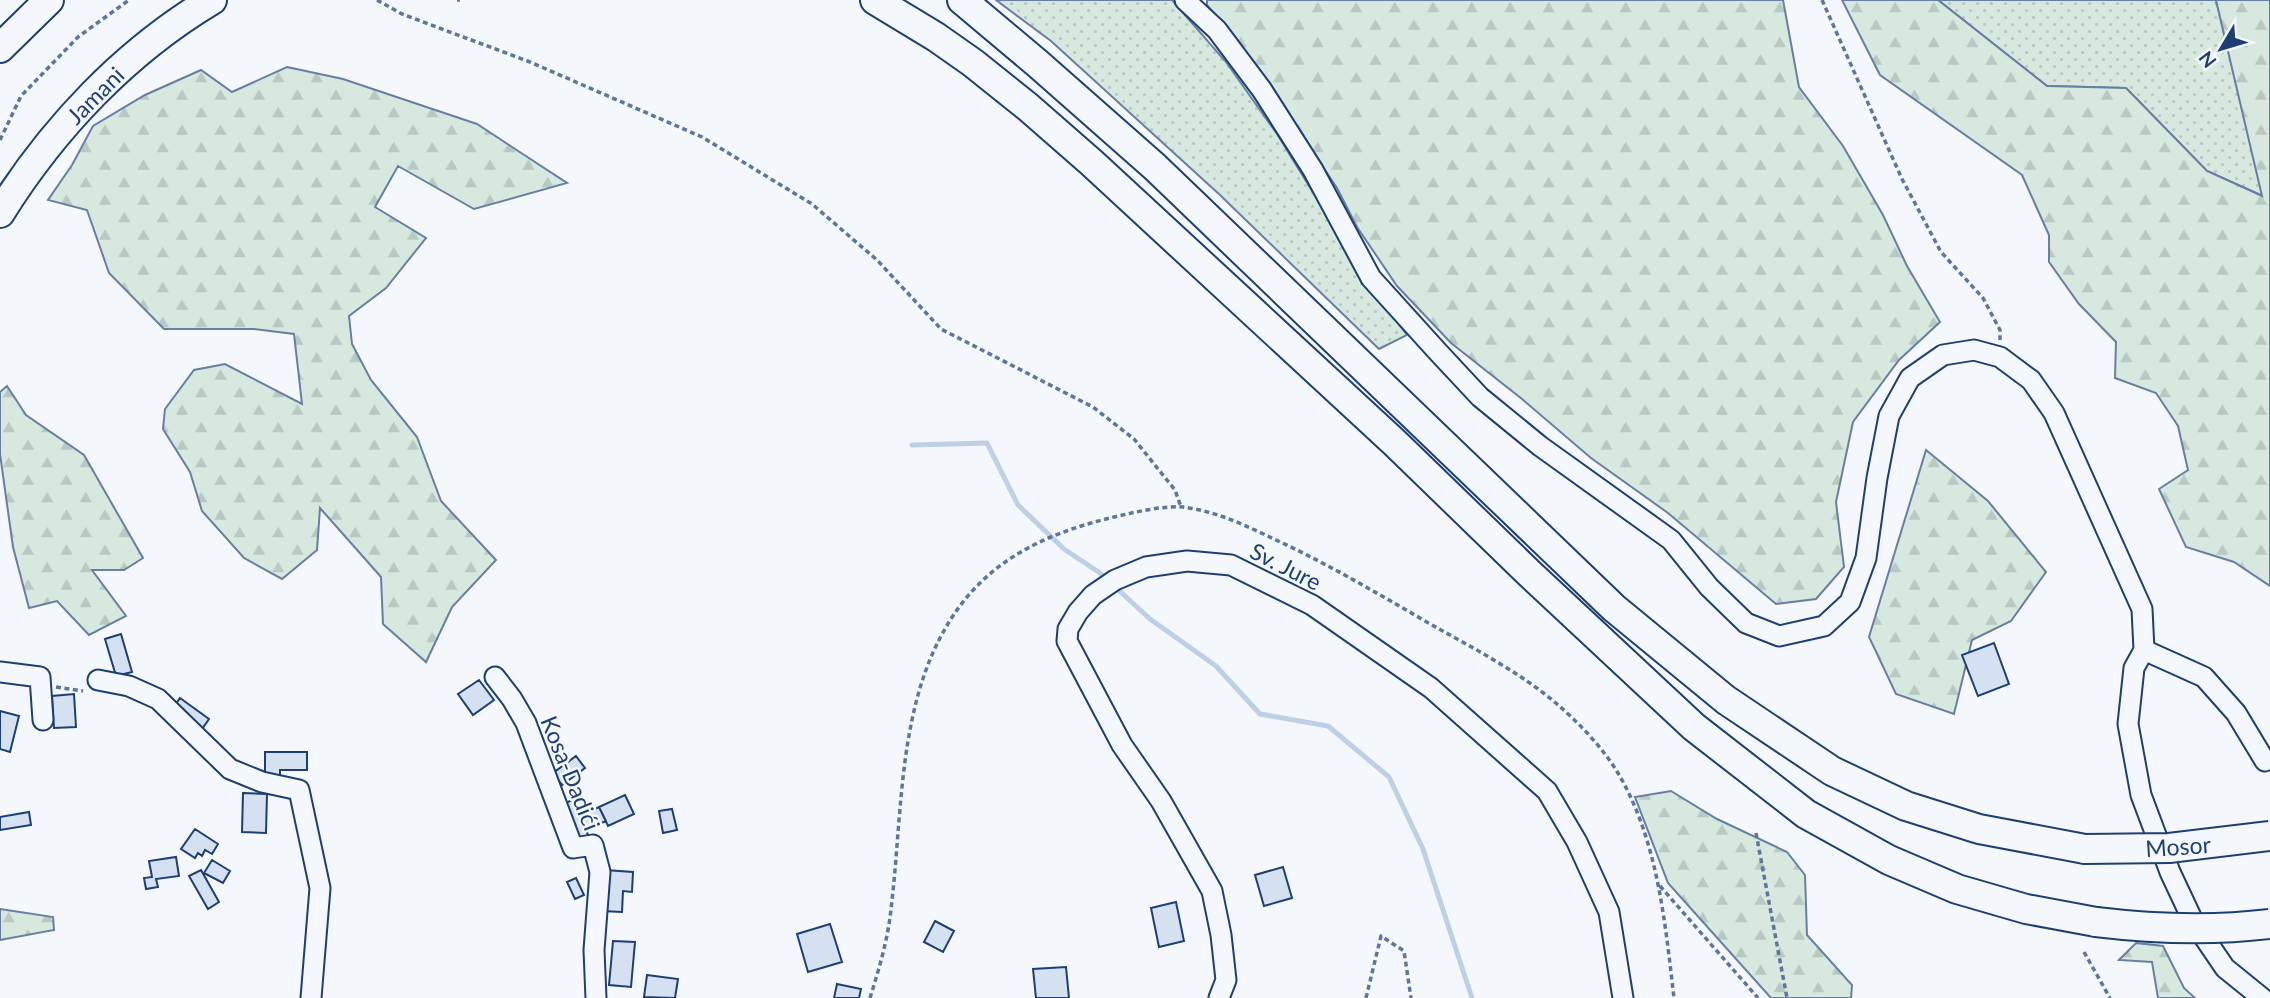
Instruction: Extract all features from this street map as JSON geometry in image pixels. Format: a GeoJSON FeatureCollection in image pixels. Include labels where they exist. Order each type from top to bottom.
{"type":"FeatureCollection","features":[{"type":"Feature","properties":{"kind":"highway"},"geometry":{"type":"LineString","coordinates":[[0,48],[49,0]]}},
{"type":"Feature","properties":{"kind":"highway","name":"Jamani"},"geometry":{"type":"LineString","coordinates":[[0,213],[33,164],[82,105],[139,52],[212,0]]}},
{"type":"Feature","properties":{"kind":"highway"},"geometry":{"type":"LineString","coordinates":[[875,0],[973,63],[1065,139],[1395,443],[1694,727],[1806,814],[1889,860],[1957,889],[2026,909],[2096,922],[2173,928],[2270,924]]}},
{"type":"Feature","properties":{"kind":"highway","name":"Mosor"},"geometry":{"type":"LineString","coordinates":[[962,0],[1037,62],[1165,176],[1614,608],[1726,700],[1832,771],[1906,806],[1979,829],[2085,849],[2169,848],[2270,835]]}},
{"type":"Feature","properties":{"kind":"street"},"geometry":{"type":"LineString","coordinates":[[1185,0],[1217,30],[1262,90],[1313,170],[1371,278],[1480,397],[1520,430],[1671,540],[1709,587],[1746,624],[1779,636],[1824,626],[1850,602],[1866,558],[1889,416],[1910,378],[1943,355],[1974,350],[2000,356],[2031,380],[2054,413],[2142,609],[2144,650],[2134,668],[2128,724],[2141,795],[2170,872],[2193,921],[2225,968],[2262,998]]}},
{"type":"Feature","properties":{"kind":"street","name":"Sv. Jure"},"geometry":{"type":"LineString","coordinates":[[1219,998],[1226,980],[1212,891],[1161,801],[1122,745],[1067,641],[1068,629],[1093,595],[1146,567],[1187,561],[1231,565],[1311,605],[1431,688],[1547,791],[1577,842],[1609,912],[1623,998]]}},
{"type":"Feature","properties":{"kind":"street"},"geometry":{"type":"LineString","coordinates":[[2144,650],[2204,677],[2236,713],[2265,761]]}},
{"type":"Feature","properties":{"kind":"street"},"geometry":{"type":"LineString","coordinates":[[0,672],[40,677],[43,720]]}},
{"type":"Feature","properties":{"kind":"street","name":"Kosa-Dadići"},"geometry":{"type":"LineString","coordinates":[[495,677],[526,723],[573,848],[593,845],[600,872],[594,950],[596,998]]}},
{"type":"Feature","properties":{"kind":"street"},"geometry":{"type":"LineString","coordinates":[[98,680],[129,686],[158,699],[230,769],[262,782],[299,790],[320,888],[311,998]]}},
{"type":"Feature","properties":{"kind":"path"},"geometry":{"type":"LineString","coordinates":[[0,140],[21,96],[78,37],[129,0]]}},
{"type":"Feature","properties":{"kind":"path"},"geometry":{"type":"LineString","coordinates":[[377,0],[402,13],[530,62],[702,137],[812,204],[877,260],[941,329],[1093,407],[1134,439],[1175,490],[1181,507]]}},
{"type":"Feature","properties":{"kind":"path"},"geometry":{"type":"LineString","coordinates":[[1822,0],[1902,178],[1941,253],[1983,298],[2000,330],[2000,356]]}},
{"type":"Feature","properties":{"kind":"path"},"geometry":{"type":"LineString","coordinates":[[870,998],[883,955],[891,910],[898,831],[920,685],[939,638],[968,596],[1007,560],[1058,532],[1151,509],[1181,507],[1203,511],[1244,525],[1328,564],[1498,663],[1556,703],[1594,741],[1618,773],[1642,828],[1662,898],[1674,998]]}},
{"type":"Feature","properties":{"kind":"path"},"geometry":{"type":"LineString","coordinates":[[41,685],[87,691],[98,680]]}},
{"type":"Feature","properties":{"kind":"path"},"geometry":{"type":"LineString","coordinates":[[1756,833],[1787,998]]}},
{"type":"Feature","properties":{"kind":"path"},"geometry":{"type":"LineString","coordinates":[[1658,884],[1758,998]]}},
{"type":"Feature","properties":{"kind":"path"},"geometry":{"type":"LineString","coordinates":[[1366,998],[1381,936],[1404,951],[1410,998]]}},
{"type":"Feature","properties":{"kind":"path"},"geometry":{"type":"LineString","coordinates":[[2084,952],[2110,998]]}},
{"type":"Feature","properties":{"kind":"green space"},"geometry":{"type":"Polygon","coordinates":[[[996,0],[1172,0],[1226,62],[1277,134],[1375,293],[1407,335],[1379,349],[1220,195],[1051,41],[996,0]]]}},
{"type":"Feature","properties":{"kind":"green space"},"geometry":{"type":"Polygon","coordinates":[[[1207,0],[1783,0],[1799,87],[1843,146],[1940,322],[1899,360],[1853,422],[1836,502],[1844,567],[1816,599],[1776,604],[1668,513],[1591,458],[1451,343],[1397,286],[1357,227],[1337,188],[1256,66],[1207,5],[1207,0]]]}},
{"type":"Feature","properties":{"kind":"green space"},"geometry":{"type":"Polygon","coordinates":[[[1842,0],[1938,0],[2047,86],[2126,88],[2207,171],[2262,196],[2216,0],[2270,0],[2270,586],[2234,562],[2186,547],[2159,489],[2188,470],[2178,426],[2156,393],[2115,378],[2116,342],[2079,304],[2049,262],[2049,235],[2022,175],[1880,75],[1842,0]]]}},
{"type":"Feature","properties":{"kind":"green space"},"geometry":{"type":"Polygon","coordinates":[[[1938,0],[2216,0],[2263,196],[2207,171],[2126,88],[2047,86],[1938,0]]]}},
{"type":"Feature","properties":{"kind":"green space"},"geometry":{"type":"Polygon","coordinates":[[[287,67],[343,79],[477,124],[567,183],[474,209],[398,166],[375,207],[426,238],[386,288],[349,316],[352,344],[371,380],[417,437],[441,501],[496,560],[452,607],[426,662],[383,624],[381,577],[320,508],[317,550],[282,579],[244,558],[202,511],[190,472],[163,429],[165,409],[194,370],[225,364],[302,404],[294,334],[254,329],[164,329],[109,273],[87,210],[48,200],[72,165],[93,126],[145,95],[201,70],[232,92],[287,67]]]}},
{"type":"Feature","properties":{"kind":"green space"},"geometry":{"type":"Polygon","coordinates":[[[7,386],[26,415],[84,455],[143,558],[124,570],[92,570],[126,616],[89,635],[57,601],[29,608],[13,547],[0,454],[0,392],[7,386]]]}},
{"type":"Feature","properties":{"kind":"green space"},"geometry":{"type":"Polygon","coordinates":[[[1926,450],[1988,501],[2046,572],[2011,621],[1972,640],[1954,714],[1896,694],[1869,637],[1926,450]]]}},
{"type":"Feature","properties":{"kind":"green space"},"geometry":{"type":"Polygon","coordinates":[[[1671,791],[1717,819],[1787,852],[1805,875],[1807,935],[1852,985],[1851,998],[1771,998],[1668,883],[1635,797],[1671,791]]]}},
{"type":"Feature","properties":{"kind":"green space"},"geometry":{"type":"Polygon","coordinates":[[[0,909],[53,917],[54,930],[0,940],[0,909]]]}},
{"type":"Feature","properties":{"kind":"green space"},"geometry":{"type":"Polygon","coordinates":[[[2136,943],[2163,946],[2184,988],[2195,998],[2158,998],[2152,962],[2119,960],[2136,943]]]}},
{"type":"Feature","properties":{"kind":"building"},"geometry":{"type":"Polygon","coordinates":[[[121,634],[132,672],[116,676],[105,639],[121,634]]]}},
{"type":"Feature","properties":{"kind":"building"},"geometry":{"type":"Polygon","coordinates":[[[1994,643],[2009,684],[1978,696],[1962,655],[1994,643]]]}},
{"type":"Feature","properties":{"kind":"building"},"geometry":{"type":"Polygon","coordinates":[[[479,680],[494,700],[473,715],[458,694],[479,680]]]}},
{"type":"Feature","properties":{"kind":"building"},"geometry":{"type":"Polygon","coordinates":[[[74,694],[76,727],[54,728],[52,696],[74,694]]]}},
{"type":"Feature","properties":{"kind":"building"},"geometry":{"type":"Polygon","coordinates":[[[180,698],[209,719],[200,732],[171,711],[180,698]]]}},
{"type":"Feature","properties":{"kind":"building"},"geometry":{"type":"Polygon","coordinates":[[[0,711],[19,716],[10,752],[0,749],[0,711]]]}},
{"type":"Feature","properties":{"kind":"building"},"geometry":{"type":"Polygon","coordinates":[[[265,752],[307,752],[307,770],[280,770],[280,779],[265,779],[265,752]]]}},
{"type":"Feature","properties":{"kind":"building"},"geometry":{"type":"Polygon","coordinates":[[[576,756],[585,768],[562,785],[553,773],[576,756]]]}},
{"type":"Feature","properties":{"kind":"building"},"geometry":{"type":"Polygon","coordinates":[[[243,793],[267,794],[266,833],[242,832],[243,793]]]}},
{"type":"Feature","properties":{"kind":"building"},"geometry":{"type":"Polygon","coordinates":[[[625,795],[634,814],[608,826],[599,807],[625,795]]]}},
{"type":"Feature","properties":{"kind":"building"},"geometry":{"type":"Polygon","coordinates":[[[572,800],[590,839],[578,845],[559,806],[572,800]]]}},
{"type":"Feature","properties":{"kind":"building"},"geometry":{"type":"Polygon","coordinates":[[[599,807],[606,821],[586,830],[579,816],[599,807]]]}},
{"type":"Feature","properties":{"kind":"building"},"geometry":{"type":"Polygon","coordinates":[[[672,809],[677,830],[663,833],[659,811],[672,809]]]}},
{"type":"Feature","properties":{"kind":"building"},"geometry":{"type":"Polygon","coordinates":[[[29,812],[31,825],[0,830],[0,817],[29,812]]]}},
{"type":"Feature","properties":{"kind":"building"},"geometry":{"type":"Polygon","coordinates":[[[195,829],[218,844],[212,854],[205,850],[202,856],[198,853],[195,858],[181,849],[195,829]]]}},
{"type":"Feature","properties":{"kind":"building"},"geometry":{"type":"Polygon","coordinates":[[[176,857],[179,876],[156,879],[158,887],[146,889],[144,878],[152,877],[149,861],[176,857]]]}},
{"type":"Feature","properties":{"kind":"building"},"geometry":{"type":"Polygon","coordinates":[[[212,860],[230,871],[223,883],[204,873],[212,860]]]}},
{"type":"Feature","properties":{"kind":"building"},"geometry":{"type":"Polygon","coordinates":[[[1283,867],[1292,898],[1264,906],[1255,875],[1283,867]]]}},
{"type":"Feature","properties":{"kind":"building"},"geometry":{"type":"Polygon","coordinates":[[[201,870],[219,902],[208,909],[189,876],[201,870]]]}},
{"type":"Feature","properties":{"kind":"building"},"geometry":{"type":"Polygon","coordinates":[[[605,870],[633,872],[632,892],[623,891],[622,912],[602,911],[605,870]]]}},
{"type":"Feature","properties":{"kind":"building"},"geometry":{"type":"Polygon","coordinates":[[[576,878],[584,895],[575,899],[567,882],[576,878]]]}},
{"type":"Feature","properties":{"kind":"building"},"geometry":{"type":"Polygon","coordinates":[[[1176,902],[1184,941],[1159,947],[1151,908],[1176,902]]]}},
{"type":"Feature","properties":{"kind":"building"},"geometry":{"type":"Polygon","coordinates":[[[935,921],[954,931],[943,952],[924,942],[935,921]]]}},
{"type":"Feature","properties":{"kind":"building"},"geometry":{"type":"Polygon","coordinates":[[[830,924],[842,962],[808,972],[797,934],[830,924]]]}},
{"type":"Feature","properties":{"kind":"building"},"geometry":{"type":"Polygon","coordinates":[[[613,941],[635,942],[631,987],[609,985],[613,941]]]}},
{"type":"Feature","properties":{"kind":"building"},"geometry":{"type":"Polygon","coordinates":[[[1066,967],[1069,998],[1036,998],[1033,969],[1066,967]]]}},
{"type":"Feature","properties":{"kind":"building"},"geometry":{"type":"Polygon","coordinates":[[[647,975],[678,979],[675,998],[644,997],[647,975]]]}},
{"type":"Feature","properties":{"kind":"building"},"geometry":{"type":"Polygon","coordinates":[[[837,984],[861,989],[859,998],[834,998],[837,984]]]}},
{"type":"Feature","properties":{"kind":"waterway"},"geometry":{"type":"LineString","coordinates":[[912,445],[987,443],[1018,505],[1064,549],[1100,573],[1150,619],[1216,666],[1260,714],[1328,726],[1389,777],[1423,849],[1472,998]]}}]}
